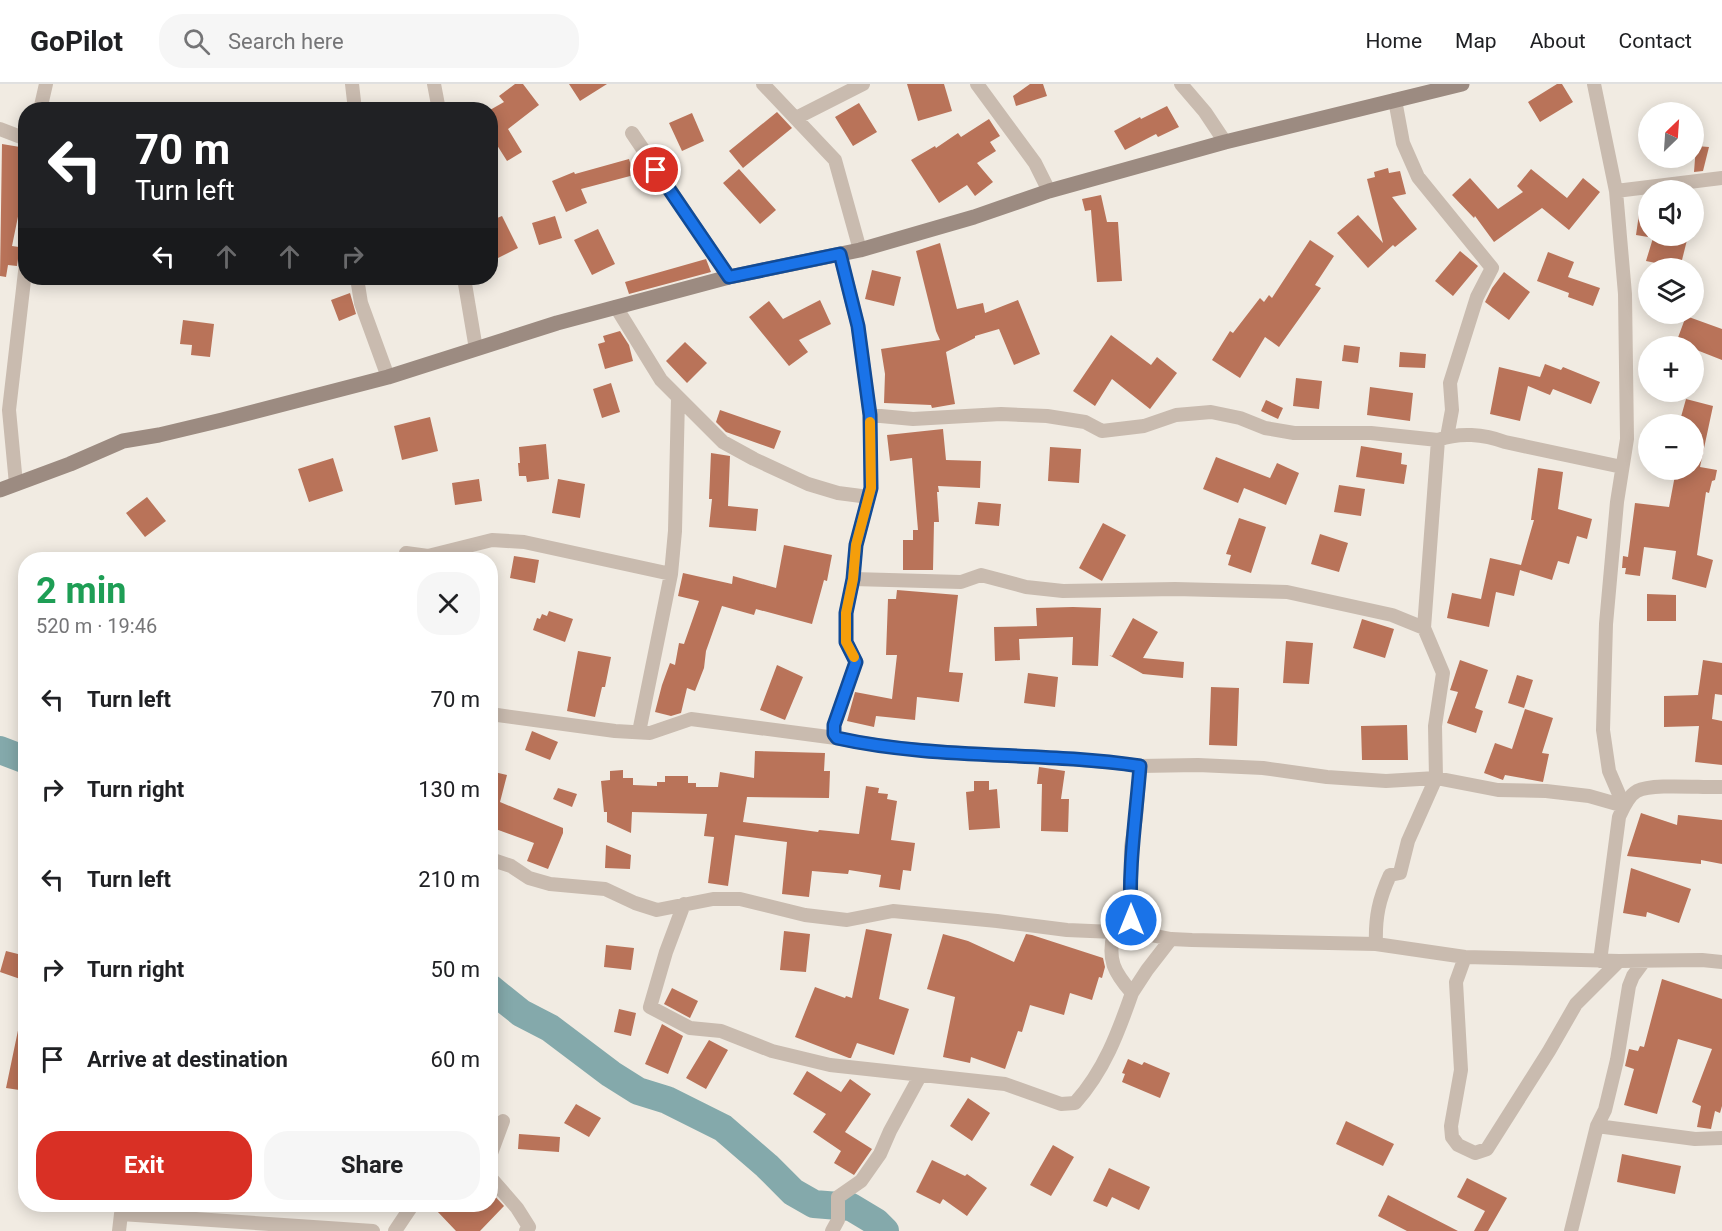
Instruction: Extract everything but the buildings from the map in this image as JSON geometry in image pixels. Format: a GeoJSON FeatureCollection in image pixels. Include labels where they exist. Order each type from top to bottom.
{"type":"FeatureCollection","features":[{"type":"Feature","properties":{"kind":"street"},"geometry":{"type":"LineString","coordinates":[[42,102],[46,84]]}},
{"type":"Feature","properties":{"kind":"street"},"geometry":{"type":"LineString","coordinates":[[352,84],[354,102]]}},
{"type":"Feature","properties":{"kind":"street"},"geometry":{"type":"LineString","coordinates":[[434,84],[437,102]]}},
{"type":"Feature","properties":{"kind":"street"},"geometry":{"type":"LineString","coordinates":[[763,84],[835,160],[860,250]]}},
{"type":"Feature","properties":{"kind":"street"},"geometry":{"type":"LineString","coordinates":[[796,118],[863,84]]}},
{"type":"Feature","properties":{"kind":"street"},"geometry":{"type":"LineString","coordinates":[[977,84],[1035,163],[1049,190]]}},
{"type":"Feature","properties":{"kind":"street"},"geometry":{"type":"LineString","coordinates":[[1181,84],[1205,112],[1225,142]]}},
{"type":"Feature","properties":{"kind":"street"},"geometry":{"type":"LineString","coordinates":[[0,490],[123,441],[222,420],[388,376],[557,322],[729,277],[860,250],[974,217],[1049,190],[1225,142],[1460,84]]}},
{"type":"Feature","properties":{"kind":"street"},"geometry":{"type":"LineString","coordinates":[[1594,84],[1616,191],[1625,294],[1627,439],[1622,467],[1606,624],[1603,730],[1609,771],[1624,806]]}},
{"type":"Feature","properties":{"kind":"street"},"geometry":{"type":"LineString","coordinates":[[1376,944],[1375,925],[1378,901],[1390,875],[1400,873],[1408,841],[1436,778],[1435,726],[1443,673],[1424,628],[1442,439],[1452,410],[1450,383],[1453,372],[1477,297],[1492,268],[1418,177],[1403,143],[1395,100]]}},
{"type":"Feature","properties":{"kind":"street"},"geometry":{"type":"LineString","coordinates":[[0,129],[18,136]]}},
{"type":"Feature","properties":{"kind":"street"},"geometry":{"type":"LineString","coordinates":[[632,133],[729,277]]}},
{"type":"Feature","properties":{"kind":"street"},"geometry":{"type":"LineString","coordinates":[[1616,191],[1722,178]]}},
{"type":"Feature","properties":{"kind":"street"},"geometry":{"type":"LineString","coordinates":[[837,738],[834,734],[834,725],[856,662],[846,642],[846,613],[853,579],[856,545],[871,488],[870,415],[858,326],[840,254]]}},
{"type":"Feature","properties":{"kind":"street"},"geometry":{"type":"LineString","coordinates":[[16,484],[9,410],[23,285]]}},
{"type":"Feature","properties":{"kind":"street"},"geometry":{"type":"LineString","coordinates":[[358,285],[361,303],[388,376]]}},
{"type":"Feature","properties":{"kind":"street"},"geometry":{"type":"LineString","coordinates":[[465,285],[476,349]]}},
{"type":"Feature","properties":{"kind":"street"},"geometry":{"type":"LineString","coordinates":[[616,307],[661,380],[723,442],[808,484],[838,494],[869,497]]}},
{"type":"Feature","properties":{"kind":"street"},"geometry":{"type":"LineString","coordinates":[[639,732],[671,574],[675,531],[678,398]]}},
{"type":"Feature","properties":{"kind":"street"},"geometry":{"type":"LineString","coordinates":[[870,415],[913,419],[1001,414],[1047,416],[1085,422],[1102,431],[1144,426],[1176,415],[1211,412],[1239,418],[1265,428],[1294,433],[1371,433],[1442,439],[1489,435],[1505,442],[1622,467]]}},
{"type":"Feature","properties":{"kind":"street"},"geometry":{"type":"LineString","coordinates":[[444,552],[492,540],[524,542],[671,574]]}},
{"type":"Feature","properties":{"kind":"street"},"geometry":{"type":"LineString","coordinates":[[853,579],[961,582],[981,575],[1026,587],[1063,591],[1175,589],[1287,592],[1392,615],[1424,628]]}},
{"type":"Feature","properties":{"kind":"street"},"geometry":{"type":"LineString","coordinates":[[498,715],[615,731],[650,733],[690,719],[926,751],[986,756],[1100,760],[1140,766],[1198,765],[1263,768],[1327,777],[1386,781],[1436,778],[1498,790],[1546,791],[1589,796],[1624,806]]}},
{"type":"Feature","properties":{"kind":"street"},"geometry":{"type":"LineString","coordinates":[[1130,932],[1131,847],[1140,766]]}},
{"type":"Feature","properties":{"kind":"street"},"geometry":{"type":"LineString","coordinates":[[1600,961],[1619,818],[1624,806],[1637,791],[1649,787],[1722,787]]}},
{"type":"Feature","properties":{"kind":"street"},"geometry":{"type":"LineString","coordinates":[[498,862],[511,866],[529,878],[550,884],[605,889],[657,910],[713,898],[740,899],[805,915],[847,920],[893,911],[1067,930],[1130,932],[1171,939],[1376,944],[1465,957],[1600,961],[1701,960],[1722,963]]}},
{"type":"Feature","properties":{"kind":"street"},"geometry":{"type":"LineString","coordinates":[[684,904],[666,952],[650,1007],[690,1028],[721,1032],[772,1051],[830,1065],[1005,1084],[1061,1104],[1075,1103],[1089,1088],[1115,1042],[1132,993],[1171,939]]}},
{"type":"Feature","properties":{"kind":"street"},"geometry":{"type":"LineString","coordinates":[[1114,932],[1110,950],[1117,976],[1132,993]]}},
{"type":"Feature","properties":{"kind":"street"},"geometry":{"type":"LineString","coordinates":[[1465,957],[1456,982],[1461,1070],[1451,1126],[1452,1137],[1458,1145],[1475,1153],[1487,1149],[1576,1004],[1619,961]]}},
{"type":"Feature","properties":{"kind":"street"},"geometry":{"type":"LineString","coordinates":[[1571,1231],[1597,1126],[1605,1110],[1617,1060],[1629,986],[1644,961]]}},
{"type":"Feature","properties":{"kind":"street"},"geometry":{"type":"LineString","coordinates":[[835,1226],[838,1197],[861,1181],[880,1155],[890,1131],[920,1076]]}},
{"type":"Feature","properties":{"kind":"street"},"geometry":{"type":"LineString","coordinates":[[498,1134],[503,1121]]}},
{"type":"Feature","properties":{"kind":"street"},"geometry":{"type":"LineString","coordinates":[[1597,1126],[1695,1139],[1722,1138]]}},
{"type":"Feature","properties":{"kind":"street"},"geometry":{"type":"LineString","coordinates":[[498,1186],[517,1208],[529,1227],[526,1231]]}},
{"type":"Feature","properties":{"kind":"street"},"geometry":{"type":"LineString","coordinates":[[395,1231],[408,1212]]}},
{"type":"Feature","properties":{"kind":"street"},"geometry":{"type":"LineString","coordinates":[[119,1231],[121,1214],[373,1231]]}},
{"type":"Feature","properties":{"kind":"waterway"},"geometry":{"type":"LineString","coordinates":[[0,750],[18,757]]}},
{"type":"Feature","properties":{"kind":"waterway"},"geometry":{"type":"LineString","coordinates":[[498,994],[521,1013],[550,1028],[611,1074],[638,1091],[667,1100],[723,1128],[793,1192],[814,1204],[851,1207],[876,1222],[885,1231]]}},
{"type":"Feature","properties":{"kind":"slow traffic"},"geometry":{"type":"LineString","coordinates":[[854,657],[846,642],[846,613],[853,579],[856,545],[871,488],[870,422]]}},
{"type":"Feature","properties":{"kind":"route"},"geometry":{"type":"LineString","coordinates":[[656,170],[729,277],[840,254],[858,326],[867,392],[870,415],[871,488],[856,545],[853,579],[846,613],[846,642],[856,662],[838,709],[834,734],[837,738],[853,742],[926,751],[986,756],[1100,760],[1140,766],[1131,847],[1131,920]]}}]}
